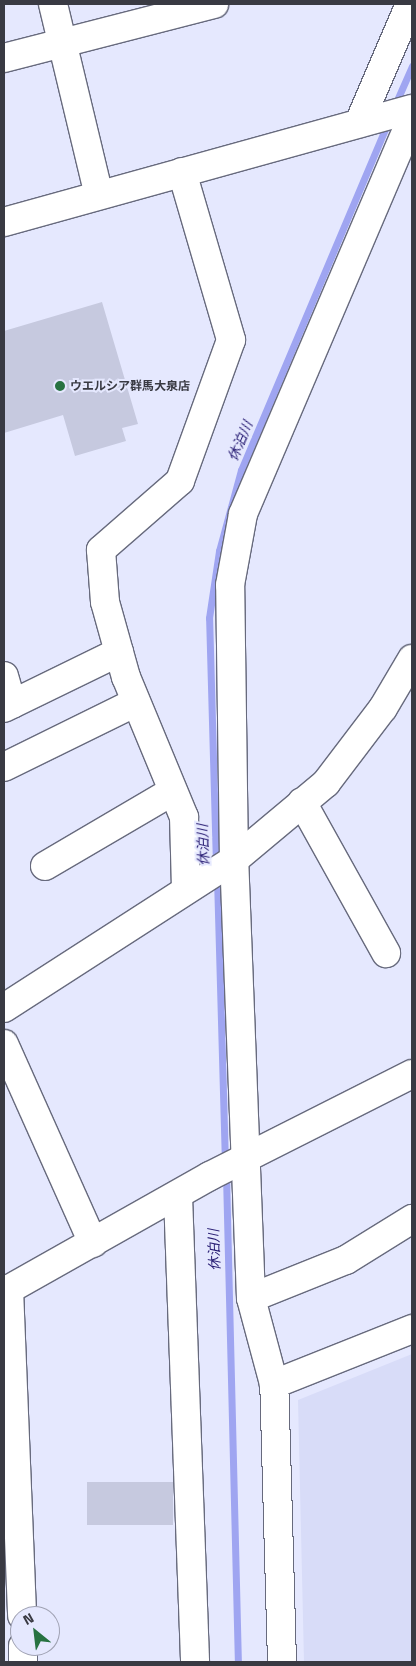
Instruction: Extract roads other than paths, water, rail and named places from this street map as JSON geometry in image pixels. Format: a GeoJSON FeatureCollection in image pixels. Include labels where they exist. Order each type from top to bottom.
{"type":"FeatureCollection","features":[{"type":"Feature","properties":{"kind":"street"},"geometry":{"type":"LineString","coordinates":[[53,4],[99,195]]}},
{"type":"Feature","properties":{"kind":"street"},"geometry":{"type":"LineString","coordinates":[[4,58],[214,4]]}},
{"type":"Feature","properties":{"kind":"street"},"geometry":{"type":"LineString","coordinates":[[366,121],[410,4]]}},
{"type":"Feature","properties":{"kind":"street"},"geometry":{"type":"LineString","coordinates":[[4,222],[366,121],[409,113]]}},
{"type":"Feature","properties":{"kind":"street"},"geometry":{"type":"LineString","coordinates":[[282,1662],[274,1384],[251,1298],[244,1159],[234,860],[230,585],[243,514],[409,113]]}},
{"type":"Feature","properties":{"kind":"street"},"geometry":{"type":"LineString","coordinates":[[182,172],[231,340],[180,481],[101,550],[105,602],[136,702],[184,817],[193,885]]}},
{"type":"Feature","properties":{"kind":"street"},"geometry":{"type":"LineString","coordinates":[[4,676],[8,706],[119,652]]}},
{"type":"Feature","properties":{"kind":"street"},"geometry":{"type":"LineString","coordinates":[[4,1008],[234,860],[326,783],[383,708],[412,659]]}},
{"type":"Feature","properties":{"kind":"street"},"geometry":{"type":"LineString","coordinates":[[4,767],[136,702]]}},
{"type":"Feature","properties":{"kind":"street"},"geometry":{"type":"LineString","coordinates":[[45,866],[174,792]]}},
{"type":"Feature","properties":{"kind":"street"},"geometry":{"type":"LineString","coordinates":[[302,802],[386,953]]}},
{"type":"Feature","properties":{"kind":"street"},"geometry":{"type":"LineString","coordinates":[[4,1044],[93,1243]]}},
{"type":"Feature","properties":{"kind":"street"},"geometry":{"type":"LineString","coordinates":[[22,1606],[7,1291],[178,1196],[210,1176],[412,1074]]}},
{"type":"Feature","properties":{"kind":"street"},"geometry":{"type":"LineString","coordinates":[[178,1196],[195,1662]]}},
{"type":"Feature","properties":{"kind":"street"},"geometry":{"type":"LineString","coordinates":[[251,1298],[346,1260],[412,1220]]}},
{"type":"Feature","properties":{"kind":"street"},"geometry":{"type":"LineString","coordinates":[[274,1384],[412,1329]]}},
{"type":"Feature","properties":{"kind":"waterway","name":"休泊川"},"geometry":{"type":"LineString","coordinates":[[394,107],[412,66]]}},
{"type":"Feature","properties":{"kind":"waterway","name":"休泊川"},"geometry":{"type":"LineString","coordinates":[[216,865],[209,618],[219,551],[241,470],[387,124]]}},
{"type":"Feature","properties":{"kind":"waterway","name":"休泊川"},"geometry":{"type":"LineString","coordinates":[[217,878],[225,1162]]}},
{"type":"Feature","properties":{"kind":"waterway","name":"休泊川"},"geometry":{"type":"LineString","coordinates":[[226,1175],[238,1662]]}},
{"type":"Feature","properties":{"kind":"place","name":"ウエルシア群馬大泉店"},"geometry":{"type":"Point","coordinates":[60,386]}}]}
